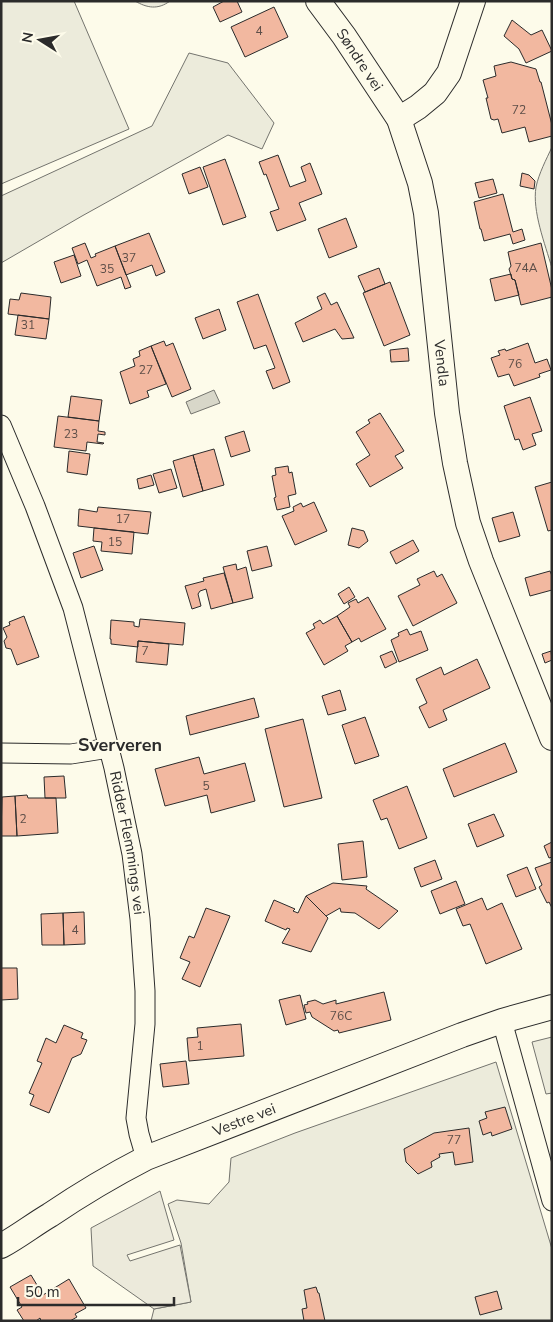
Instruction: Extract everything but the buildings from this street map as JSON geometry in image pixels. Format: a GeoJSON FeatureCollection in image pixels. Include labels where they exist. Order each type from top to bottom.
{"type":"FeatureCollection","features":[{"type":"Feature","properties":{"kind":"street","name":"Søndre vei"},"geometry":{"type":"LineString","coordinates":[[318,1],[344,36],[399,120]]}},
{"type":"Feature","properties":{"kind":"street"},"geometry":{"type":"LineString","coordinates":[[399,120],[435,93],[449,73],[473,1]]}},
{"type":"Feature","properties":{"kind":"street","name":"Vendla"},"geometry":{"type":"LineString","coordinates":[[399,120],[420,184],[426,213],[447,413],[466,514],[481,561],[552,738]]}},
{"type":"Feature","properties":{"kind":"street","name":"Ridder Flemmings vei"},"geometry":{"type":"LineString","coordinates":[[1,425],[35,506],[73,608],[109,748],[132,854],[140,919],[145,991],[145,1024],[136,1118],[146,1158]]}},
{"type":"Feature","properties":{"kind":"street"},"geometry":{"type":"LineString","coordinates":[[1,753],[71,754],[109,748]]}},
{"type":"Feature","properties":{"kind":"street","name":"Vestre vei"},"geometry":{"type":"LineString","coordinates":[[1,1246],[116,1173],[146,1158],[502,1021],[552,1007]]}},
{"type":"Feature","properties":{"kind":"street"},"geometry":{"type":"LineString","coordinates":[[502,1021],[552,1201]]}},
{"type":"Feature","properties":{"kind":"shaded area"},"geometry":{"type":"Polygon","coordinates":[[[1,1],[74,1],[129,129],[1,184],[1,1]]]}},
{"type":"Feature","properties":{"kind":"shaded area"},"geometry":{"type":"Polygon","coordinates":[[[135,1],[170,1],[161,6],[152,7],[135,1]]]}},
{"type":"Feature","properties":{"kind":"shaded area"},"geometry":{"type":"Polygon","coordinates":[[[189,53],[228,63],[274,123],[262,149],[228,135],[1,263],[1,196],[152,126],[189,53]]]}},
{"type":"Feature","properties":{"kind":"shaded area"},"geometry":{"type":"Polygon","coordinates":[[[552,147],[552,268],[540,227],[535,196],[539,177],[552,147]]]}},
{"type":"Feature","properties":{"kind":"shaded area"},"geometry":{"type":"Polygon","coordinates":[[[214,390],[220,403],[191,414],[186,402],[214,390]]]}},
{"type":"Feature","properties":{"kind":"shaded area"},"geometry":{"type":"Polygon","coordinates":[[[552,1037],[552,1093],[546,1094],[532,1042],[552,1037]]]}},
{"type":"Feature","properties":{"kind":"shaded area"},"geometry":{"type":"Polygon","coordinates":[[[496,1062],[552,1249],[552,1321],[151,1321],[154,1309],[191,1302],[181,1243],[168,1204],[177,1200],[209,1204],[229,1182],[231,1158],[295,1133],[496,1062]]]}},
{"type":"Feature","properties":{"kind":"shaded area"},"geometry":{"type":"Polygon","coordinates":[[[160,1191],[174,1240],[127,1255],[130,1261],[180,1245],[191,1302],[154,1309],[93,1266],[91,1228],[160,1191]]]}},
{"type":"Feature","properties":{"kind":"district","name":"Sververen"},"geometry":{"type":"Point","coordinates":[120,745]}}]}
